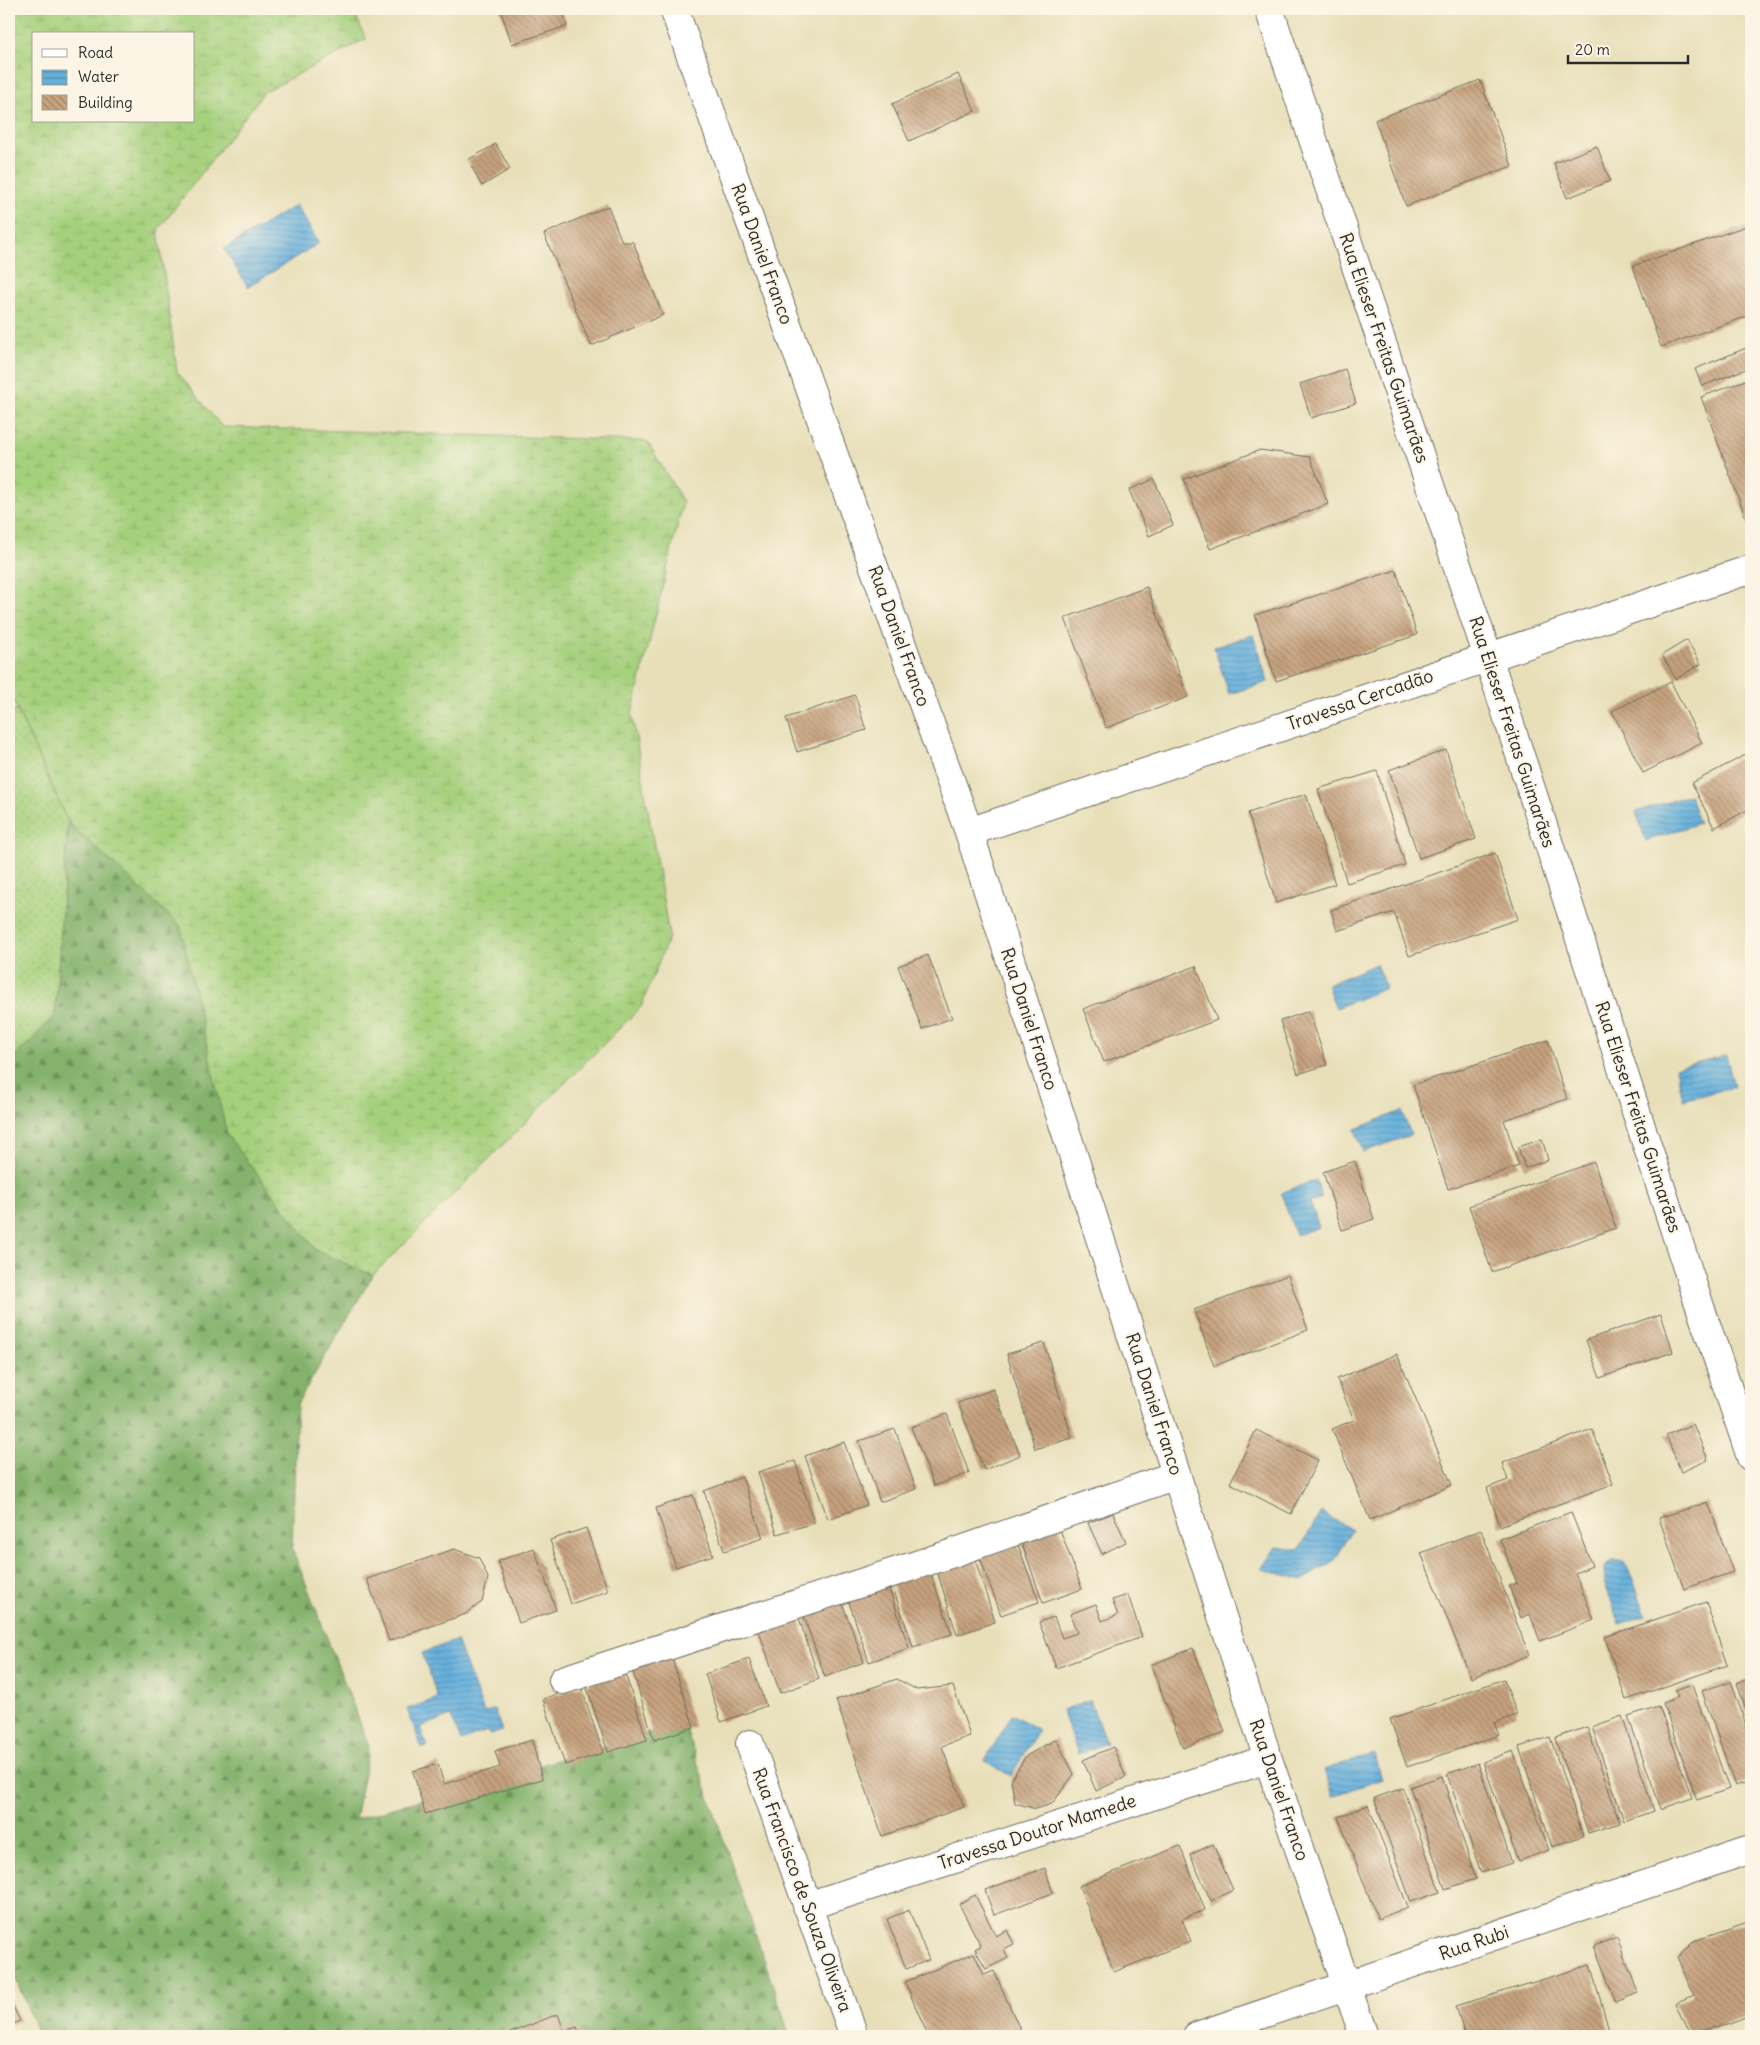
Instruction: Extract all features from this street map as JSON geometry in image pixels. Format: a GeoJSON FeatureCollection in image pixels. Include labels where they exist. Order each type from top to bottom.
{"type":"FeatureCollection","features":[{"type":"Feature","properties":{"kind":"street","name":"Rua Daniel Franco"},"geometry":{"type":"LineString","coordinates":[[674,9],[969,832],[1268,1759],[1364,2036]]}},
{"type":"Feature","properties":{"kind":"street","name":"Rua Elieser Freitas Guimarães"},"geometry":{"type":"LineString","coordinates":[[1269,9],[1488,657],[1689,1274],[1751,1457]]}},
{"type":"Feature","properties":{"kind":"street","name":"Travessa Cercadão"},"geometry":{"type":"LineString","coordinates":[[969,832],[1751,569]]}},
{"type":"Feature","properties":{"kind":"street"},"geometry":{"type":"LineString","coordinates":[[563,1680],[947,1555],[1176,1475]]}},
{"type":"Feature","properties":{"kind":"street","name":"Rua Francisco de Souza Oliveira"},"geometry":{"type":"LineString","coordinates":[[750,1744],[854,2036]]}},
{"type":"Feature","properties":{"kind":"street","name":"Travessa Doutor Mamede"},"geometry":{"type":"LineString","coordinates":[[807,1906],[1268,1759]]}},
{"type":"Feature","properties":{"kind":"street","name":"Rua Rubi"},"geometry":{"type":"LineString","coordinates":[[1197,2036],[1751,1848]]}},
{"type":"Feature","properties":{"kind":"green space"},"geometry":{"type":"Polygon","coordinates":[[[9,9],[353,9],[366,39],[264,92],[158,230],[177,372],[222,427],[647,441],[683,502],[632,714],[669,936],[641,1007],[373,1275],[317,1251],[227,1135],[180,925],[68,822],[9,691],[9,9]]]}},
{"type":"Feature","properties":{"kind":"green space"},"geometry":{"type":"Polygon","coordinates":[[[17,709],[68,822],[55,1016],[9,1063],[9,712],[17,709]]]}},
{"type":"Feature","properties":{"kind":"green space"},"geometry":{"type":"Polygon","coordinates":[[[68,822],[180,924],[227,1135],[317,1251],[373,1275],[297,1404],[292,1548],[369,1746],[355,1819],[684,1723],[790,2036],[39,2036],[9,1963],[9,1063],[55,1015],[68,822]]]}},
{"type":"Feature","properties":{"kind":"water"},"geometry":{"type":"Polygon","coordinates":[[[296,205],[319,243],[248,287],[224,249],[296,205]]]}},
{"type":"Feature","properties":{"kind":"water"},"geometry":{"type":"Polygon","coordinates":[[[1253,635],[1268,682],[1229,694],[1214,647],[1253,635]]]}},
{"type":"Feature","properties":{"kind":"water"},"geometry":{"type":"Polygon","coordinates":[[[1690,795],[1699,823],[1646,841],[1636,812],[1690,795]]]}},
{"type":"Feature","properties":{"kind":"water"},"geometry":{"type":"Polygon","coordinates":[[[1376,964],[1386,988],[1336,1008],[1327,985],[1376,964]]]}},
{"type":"Feature","properties":{"kind":"water"},"geometry":{"type":"Polygon","coordinates":[[[1726,1055],[1734,1087],[1683,1100],[1676,1068],[1726,1055]]]}},
{"type":"Feature","properties":{"kind":"water"},"geometry":{"type":"Polygon","coordinates":[[[1402,1111],[1411,1135],[1363,1152],[1355,1129],[1402,1111]]]}},
{"type":"Feature","properties":{"kind":"water"},"geometry":{"type":"Polygon","coordinates":[[[1316,1180],[1322,1198],[1310,1202],[1319,1227],[1296,1235],[1281,1193],[1316,1180]]]}},
{"type":"Feature","properties":{"kind":"water"},"geometry":{"type":"Polygon","coordinates":[[[1321,1512],[1352,1530],[1335,1560],[1303,1580],[1261,1569],[1276,1547],[1299,1550],[1321,1512]]]}},
{"type":"Feature","properties":{"kind":"water"},"geometry":{"type":"Polygon","coordinates":[[[1613,1561],[1624,1561],[1646,1615],[1620,1624],[1605,1585],[1604,1567],[1613,1561]]]}},
{"type":"Feature","properties":{"kind":"water"},"geometry":{"type":"Polygon","coordinates":[[[457,1640],[484,1713],[494,1709],[502,1731],[490,1735],[487,1731],[461,1741],[451,1716],[420,1727],[427,1747],[422,1748],[407,1709],[438,1698],[422,1653],[457,1640]]]}},
{"type":"Feature","properties":{"kind":"water"},"geometry":{"type":"Polygon","coordinates":[[[1090,1700],[1106,1743],[1078,1754],[1062,1710],[1090,1700]]]}},
{"type":"Feature","properties":{"kind":"water"},"geometry":{"type":"Polygon","coordinates":[[[1012,1714],[1038,1730],[1011,1776],[985,1761],[1012,1714]]]}},
{"type":"Feature","properties":{"kind":"water"},"geometry":{"type":"Polygon","coordinates":[[[1374,1753],[1382,1779],[1333,1796],[1324,1770],[1374,1753]]]}},
{"type":"Feature","properties":{"kind":"building"},"geometry":{"type":"Polygon","coordinates":[[[500,9],[562,9],[567,26],[512,44],[500,9]]]}},
{"type":"Feature","properties":{"kind":"building"},"geometry":{"type":"Polygon","coordinates":[[[958,74],[975,111],[909,141],[892,104],[958,74]]]}},
{"type":"Feature","properties":{"kind":"building"},"geometry":{"type":"Polygon","coordinates":[[[1480,80],[1512,166],[1406,206],[1375,120],[1480,80]]]}},
{"type":"Feature","properties":{"kind":"building"},"geometry":{"type":"Polygon","coordinates":[[[496,144],[510,169],[482,186],[468,160],[496,144]]]}},
{"type":"Feature","properties":{"kind":"building"},"geometry":{"type":"Polygon","coordinates":[[[1597,146],[1610,181],[1567,198],[1554,163],[1597,146]]]}},
{"type":"Feature","properties":{"kind":"building"},"geometry":{"type":"Polygon","coordinates":[[[608,206],[622,242],[633,242],[663,315],[591,346],[544,234],[608,206]]]}},
{"type":"Feature","properties":{"kind":"building"},"geometry":{"type":"Polygon","coordinates":[[[1746,226],[1751,241],[1751,315],[1661,347],[1633,266],[1746,226]]]}},
{"type":"Feature","properties":{"kind":"building"},"geometry":{"type":"Polygon","coordinates":[[[1751,346],[1751,367],[1702,386],[1695,369],[1751,346]]]}},
{"type":"Feature","properties":{"kind":"building"},"geometry":{"type":"Polygon","coordinates":[[[1345,369],[1356,403],[1311,418],[1300,384],[1345,369]]]}},
{"type":"Feature","properties":{"kind":"building"},"geometry":{"type":"Polygon","coordinates":[[[1751,378],[1751,532],[1701,397],[1751,378]]]}},
{"type":"Feature","properties":{"kind":"building"},"geometry":{"type":"Polygon","coordinates":[[[1260,450],[1310,457],[1328,504],[1210,549],[1184,479],[1260,450]]]}},
{"type":"Feature","properties":{"kind":"building"},"geometry":{"type":"Polygon","coordinates":[[[1154,479],[1173,525],[1149,536],[1129,490],[1154,479]]]}},
{"type":"Feature","properties":{"kind":"building"},"geometry":{"type":"Polygon","coordinates":[[[1396,570],[1417,635],[1276,681],[1255,615],[1396,570]]]}},
{"type":"Feature","properties":{"kind":"building"},"geometry":{"type":"Polygon","coordinates":[[[1147,587],[1188,697],[1106,728],[1065,618],[1147,587]]]}},
{"type":"Feature","properties":{"kind":"building"},"geometry":{"type":"Polygon","coordinates":[[[1687,640],[1701,664],[1676,679],[1662,655],[1687,640]]]}},
{"type":"Feature","properties":{"kind":"building"},"geometry":{"type":"Polygon","coordinates":[[[1671,682],[1702,743],[1643,773],[1612,711],[1671,682]]]}},
{"type":"Feature","properties":{"kind":"building"},"geometry":{"type":"Polygon","coordinates":[[[855,695],[866,730],[797,752],[786,718],[855,695]]]}},
{"type":"Feature","properties":{"kind":"building"},"geometry":{"type":"Polygon","coordinates":[[[1446,750],[1476,839],[1419,858],[1389,770],[1446,750]]]}},
{"type":"Feature","properties":{"kind":"building"},"geometry":{"type":"Polygon","coordinates":[[[1751,752],[1751,808],[1714,828],[1692,783],[1751,752]]]}},
{"type":"Feature","properties":{"kind":"building"},"geometry":{"type":"Polygon","coordinates":[[[1377,771],[1405,865],[1347,883],[1318,789],[1377,771]]]}},
{"type":"Feature","properties":{"kind":"building"},"geometry":{"type":"Polygon","coordinates":[[[1306,794],[1335,884],[1276,903],[1248,813],[1306,794]]]}},
{"type":"Feature","properties":{"kind":"building"},"geometry":{"type":"Polygon","coordinates":[[[1495,853],[1518,919],[1409,956],[1394,912],[1337,931],[1331,910],[1495,853]]]}},
{"type":"Feature","properties":{"kind":"building"},"geometry":{"type":"Polygon","coordinates":[[[928,955],[952,1018],[922,1029],[898,966],[928,955]]]}},
{"type":"Feature","properties":{"kind":"building"},"geometry":{"type":"Polygon","coordinates":[[[1196,966],[1217,1020],[1104,1062],[1083,1009],[1196,966]]]}},
{"type":"Feature","properties":{"kind":"building"},"geometry":{"type":"Polygon","coordinates":[[[1309,1011],[1327,1065],[1298,1074],[1280,1021],[1309,1011]]]}},
{"type":"Feature","properties":{"kind":"building"},"geometry":{"type":"Polygon","coordinates":[[[1548,1040],[1567,1099],[1504,1120],[1519,1166],[1448,1189],[1413,1085],[1548,1040]]]}},
{"type":"Feature","properties":{"kind":"building"},"geometry":{"type":"Polygon","coordinates":[[[1542,1139],[1548,1160],[1525,1168],[1518,1147],[1542,1139]]]}},
{"type":"Feature","properties":{"kind":"building"},"geometry":{"type":"Polygon","coordinates":[[[1355,1161],[1374,1219],[1342,1230],[1323,1172],[1355,1161]]]}},
{"type":"Feature","properties":{"kind":"building"},"geometry":{"type":"Polygon","coordinates":[[[1594,1162],[1616,1228],[1492,1272],[1469,1206],[1594,1162]]]}},
{"type":"Feature","properties":{"kind":"building"},"geometry":{"type":"Polygon","coordinates":[[[1288,1275],[1308,1330],[1214,1366],[1194,1310],[1288,1275]]]}},
{"type":"Feature","properties":{"kind":"building"},"geometry":{"type":"Polygon","coordinates":[[[1661,1314],[1673,1352],[1600,1378],[1586,1340],[1661,1314]]]}},
{"type":"Feature","properties":{"kind":"building"},"geometry":{"type":"Polygon","coordinates":[[[1044,1343],[1072,1438],[1035,1449],[1007,1354],[1044,1343]]]}},
{"type":"Feature","properties":{"kind":"building"},"geometry":{"type":"Polygon","coordinates":[[[1397,1354],[1452,1485],[1370,1520],[1332,1429],[1354,1420],[1337,1379],[1397,1354]]]}},
{"type":"Feature","properties":{"kind":"building"},"geometry":{"type":"Polygon","coordinates":[[[993,1389],[1020,1455],[984,1470],[958,1403],[993,1389]]]}},
{"type":"Feature","properties":{"kind":"building"},"geometry":{"type":"Polygon","coordinates":[[[947,1414],[969,1473],[934,1486],[911,1427],[947,1414]]]}},
{"type":"Feature","properties":{"kind":"building"},"geometry":{"type":"Polygon","coordinates":[[[1693,1424],[1708,1460],[1681,1472],[1666,1435],[1693,1424]]]}},
{"type":"Feature","properties":{"kind":"building"},"geometry":{"type":"Polygon","coordinates":[[[895,1429],[916,1489],[880,1502],[859,1441],[895,1429]]]}},
{"type":"Feature","properties":{"kind":"building"},"geometry":{"type":"Polygon","coordinates":[[[1592,1429],[1613,1484],[1500,1526],[1487,1488],[1508,1480],[1502,1463],[1592,1429]]]}},
{"type":"Feature","properties":{"kind":"building"},"geometry":{"type":"Polygon","coordinates":[[[1256,1430],[1318,1460],[1291,1514],[1230,1483],[1256,1430]]]}},
{"type":"Feature","properties":{"kind":"building"},"geometry":{"type":"Polygon","coordinates":[[[844,1442],[867,1505],[828,1519],[805,1456],[844,1442]]]}},
{"type":"Feature","properties":{"kind":"building"},"geometry":{"type":"Polygon","coordinates":[[[795,1461],[814,1523],[777,1534],[758,1472],[795,1461]]]}},
{"type":"Feature","properties":{"kind":"building"},"geometry":{"type":"Polygon","coordinates":[[[742,1477],[763,1538],[724,1551],[704,1491],[742,1477]]]}},
{"type":"Feature","properties":{"kind":"building"},"geometry":{"type":"Polygon","coordinates":[[[693,1495],[713,1555],[676,1567],[656,1508],[693,1495]]]}},
{"type":"Feature","properties":{"kind":"building"},"geometry":{"type":"Polygon","coordinates":[[[1708,1502],[1733,1572],[1684,1589],[1659,1518],[1708,1502]]]}},
{"type":"Feature","properties":{"kind":"building"},"geometry":{"type":"Polygon","coordinates":[[[1571,1512],[1592,1566],[1575,1573],[1594,1620],[1540,1641],[1530,1614],[1521,1618],[1509,1586],[1517,1583],[1500,1539],[1571,1512]]]}},
{"type":"Feature","properties":{"kind":"building"},"geometry":{"type":"Polygon","coordinates":[[[1113,1513],[1126,1542],[1102,1554],[1088,1523],[1113,1513]]]}},
{"type":"Feature","properties":{"kind":"building"},"geometry":{"type":"Polygon","coordinates":[[[1059,1527],[1082,1589],[1043,1603],[1021,1541],[1059,1527]]]}},
{"type":"Feature","properties":{"kind":"building"},"geometry":{"type":"Polygon","coordinates":[[[586,1528],[608,1591],[571,1604],[550,1540],[586,1528]]]}},
{"type":"Feature","properties":{"kind":"building"},"geometry":{"type":"Polygon","coordinates":[[[1481,1530],[1529,1655],[1471,1678],[1421,1553],[1481,1530]]]}},
{"type":"Feature","properties":{"kind":"building"},"geometry":{"type":"Polygon","coordinates":[[[1018,1545],[1039,1602],[1001,1615],[980,1558],[1018,1545]]]}},
{"type":"Feature","properties":{"kind":"building"},"geometry":{"type":"Polygon","coordinates":[[[534,1548],[556,1610],[519,1623],[498,1561],[534,1548]]]}},
{"type":"Feature","properties":{"kind":"building"},"geometry":{"type":"Polygon","coordinates":[[[454,1549],[479,1558],[488,1578],[482,1602],[466,1614],[389,1641],[367,1579],[454,1549]]]}},
{"type":"Feature","properties":{"kind":"building"},"geometry":{"type":"Polygon","coordinates":[[[975,1559],[995,1622],[957,1635],[937,1571],[975,1559]]]}},
{"type":"Feature","properties":{"kind":"building"},"geometry":{"type":"Polygon","coordinates":[[[930,1572],[952,1634],[913,1647],[892,1585],[930,1572]]]}},
{"type":"Feature","properties":{"kind":"building"},"geometry":{"type":"Polygon","coordinates":[[[888,1585],[909,1648],[869,1662],[848,1599],[888,1585]]]}},
{"type":"Feature","properties":{"kind":"building"},"geometry":{"type":"Polygon","coordinates":[[[1128,1595],[1142,1637],[1056,1668],[1039,1622],[1054,1617],[1062,1638],[1077,1633],[1070,1614],[1096,1604],[1102,1621],[1118,1615],[1112,1600],[1128,1595]]]}},
{"type":"Feature","properties":{"kind":"building"},"geometry":{"type":"Polygon","coordinates":[[[841,1600],[864,1662],[825,1677],[803,1614],[841,1600]]]}},
{"type":"Feature","properties":{"kind":"building"},"geometry":{"type":"Polygon","coordinates":[[[1706,1602],[1727,1665],[1626,1700],[1605,1637],[1706,1602]]]}},
{"type":"Feature","properties":{"kind":"building"},"geometry":{"type":"Polygon","coordinates":[[[798,1615],[819,1679],[780,1693],[758,1628],[798,1615]]]}},
{"type":"Feature","properties":{"kind":"building"},"geometry":{"type":"Polygon","coordinates":[[[1193,1648],[1225,1732],[1183,1748],[1151,1665],[1193,1648]]]}},
{"type":"Feature","properties":{"kind":"building"},"geometry":{"type":"Polygon","coordinates":[[[671,1656],[694,1727],[654,1740],[632,1669],[671,1656]]]}},
{"type":"Feature","properties":{"kind":"building"},"geometry":{"type":"Polygon","coordinates":[[[749,1659],[766,1706],[721,1722],[705,1674],[749,1659]]]}},
{"type":"Feature","properties":{"kind":"building"},"geometry":{"type":"Polygon","coordinates":[[[625,1673],[647,1740],[608,1752],[586,1685],[625,1673]]]}},
{"type":"Feature","properties":{"kind":"building"},"geometry":{"type":"Polygon","coordinates":[[[1751,1678],[1751,1726],[1737,1683],[1751,1678]]]}},
{"type":"Feature","properties":{"kind":"building"},"geometry":{"type":"Polygon","coordinates":[[[897,1679],[917,1690],[953,1686],[970,1736],[942,1746],[964,1807],[882,1836],[836,1700],[897,1679]]]}},
{"type":"Feature","properties":{"kind":"building"},"geometry":{"type":"Polygon","coordinates":[[[1504,1679],[1517,1715],[1494,1723],[1499,1735],[1407,1767],[1390,1719],[1504,1679]]]}},
{"type":"Feature","properties":{"kind":"building"},"geometry":{"type":"Polygon","coordinates":[[[1731,1681],[1751,1740],[1751,1781],[1735,1786],[1702,1691],[1731,1681]]]}},
{"type":"Feature","properties":{"kind":"building"},"geometry":{"type":"Polygon","coordinates":[[[1692,1685],[1729,1789],[1697,1800],[1663,1703],[1678,1697],[1675,1691],[1692,1685]]]}},
{"type":"Feature","properties":{"kind":"building"},"geometry":{"type":"Polygon","coordinates":[[[581,1686],[603,1753],[565,1765],[543,1699],[581,1686]]]}},
{"type":"Feature","properties":{"kind":"building"},"geometry":{"type":"Polygon","coordinates":[[[1659,1706],[1692,1798],[1661,1809],[1628,1716],[1659,1706]]]}},
{"type":"Feature","properties":{"kind":"building"},"geometry":{"type":"Polygon","coordinates":[[[1622,1716],[1654,1811],[1624,1821],[1592,1727],[1622,1716]]]}},
{"type":"Feature","properties":{"kind":"building"},"geometry":{"type":"Polygon","coordinates":[[[1587,1727],[1620,1823],[1588,1833],[1555,1738],[1587,1727]]]}},
{"type":"Feature","properties":{"kind":"building"},"geometry":{"type":"Polygon","coordinates":[[[1550,1737],[1583,1836],[1552,1847],[1519,1747],[1550,1737]]]}},
{"type":"Feature","properties":{"kind":"building"},"geometry":{"type":"Polygon","coordinates":[[[1056,1739],[1074,1774],[1052,1804],[1036,1809],[1015,1803],[1011,1780],[1026,1756],[1056,1739]]]}},
{"type":"Feature","properties":{"kind":"building"},"geometry":{"type":"Polygon","coordinates":[[[532,1740],[542,1779],[425,1814],[413,1771],[438,1764],[444,1784],[500,1767],[495,1751],[532,1740]]]}},
{"type":"Feature","properties":{"kind":"building"},"geometry":{"type":"Polygon","coordinates":[[[1113,1747],[1126,1777],[1096,1791],[1083,1760],[1113,1747]]]}},
{"type":"Feature","properties":{"kind":"building"},"geometry":{"type":"Polygon","coordinates":[[[1513,1751],[1549,1850],[1518,1861],[1483,1762],[1513,1751]]]}},
{"type":"Feature","properties":{"kind":"building"},"geometry":{"type":"Polygon","coordinates":[[[1478,1763],[1512,1863],[1481,1873],[1447,1774],[1478,1763]]]}},
{"type":"Feature","properties":{"kind":"building"},"geometry":{"type":"Polygon","coordinates":[[[1442,1776],[1476,1879],[1445,1889],[1410,1787],[1442,1776]]]}},
{"type":"Feature","properties":{"kind":"building"},"geometry":{"type":"Polygon","coordinates":[[[1403,1788],[1440,1892],[1411,1902],[1374,1798],[1403,1788]]]}},
{"type":"Feature","properties":{"kind":"building"},"geometry":{"type":"Polygon","coordinates":[[[1368,1805],[1408,1907],[1378,1919],[1338,1817],[1368,1805]]]}},
{"type":"Feature","properties":{"kind":"building"},"geometry":{"type":"Polygon","coordinates":[[[1213,1844],[1233,1890],[1211,1901],[1190,1855],[1213,1844]]]}},
{"type":"Feature","properties":{"kind":"building"},"geometry":{"type":"Polygon","coordinates":[[[1180,1846],[1205,1910],[1182,1919],[1191,1941],[1114,1972],[1079,1886],[1180,1846]]]}},
{"type":"Feature","properties":{"kind":"building"},"geometry":{"type":"Polygon","coordinates":[[[1045,1868],[1053,1893],[994,1915],[985,1890],[1045,1868]]]}},
{"type":"Feature","properties":{"kind":"building"},"geometry":{"type":"Polygon","coordinates":[[[975,1895],[996,1936],[1007,1930],[1014,1944],[1004,1949],[1008,1958],[986,1969],[975,1949],[981,1946],[959,1904],[975,1895]]]}},
{"type":"Feature","properties":{"kind":"building"},"geometry":{"type":"Polygon","coordinates":[[[909,1910],[929,1960],[906,1969],[887,1919],[909,1910]]]}},
{"type":"Feature","properties":{"kind":"building"},"geometry":{"type":"Polygon","coordinates":[[[1751,1921],[1751,2016],[1690,2036],[1675,2003],[1694,1995],[1677,1957],[1694,1940],[1751,1921]]]}},
{"type":"Feature","properties":{"kind":"building"},"geometry":{"type":"Polygon","coordinates":[[[1617,1937],[1638,1993],[1616,2002],[1594,1946],[1617,1937]]]}},
{"type":"Feature","properties":{"kind":"building"},"geometry":{"type":"Polygon","coordinates":[[[974,1953],[984,1975],[994,1971],[1023,2036],[928,2036],[905,1982],[974,1953]]]}},
{"type":"Feature","properties":{"kind":"building"},"geometry":{"type":"Polygon","coordinates":[[[1590,1965],[1611,2036],[1465,2036],[1456,2006],[1590,1965]]]}},
{"type":"Feature","properties":{"kind":"building"},"geometry":{"type":"Polygon","coordinates":[[[9,1998],[20,2021],[9,2026],[9,1998]]]}},
{"type":"Feature","properties":{"kind":"building"},"geometry":{"type":"Polygon","coordinates":[[[558,2014],[564,2031],[577,2027],[580,2036],[511,2036],[510,2033],[558,2014]]]}}]}
